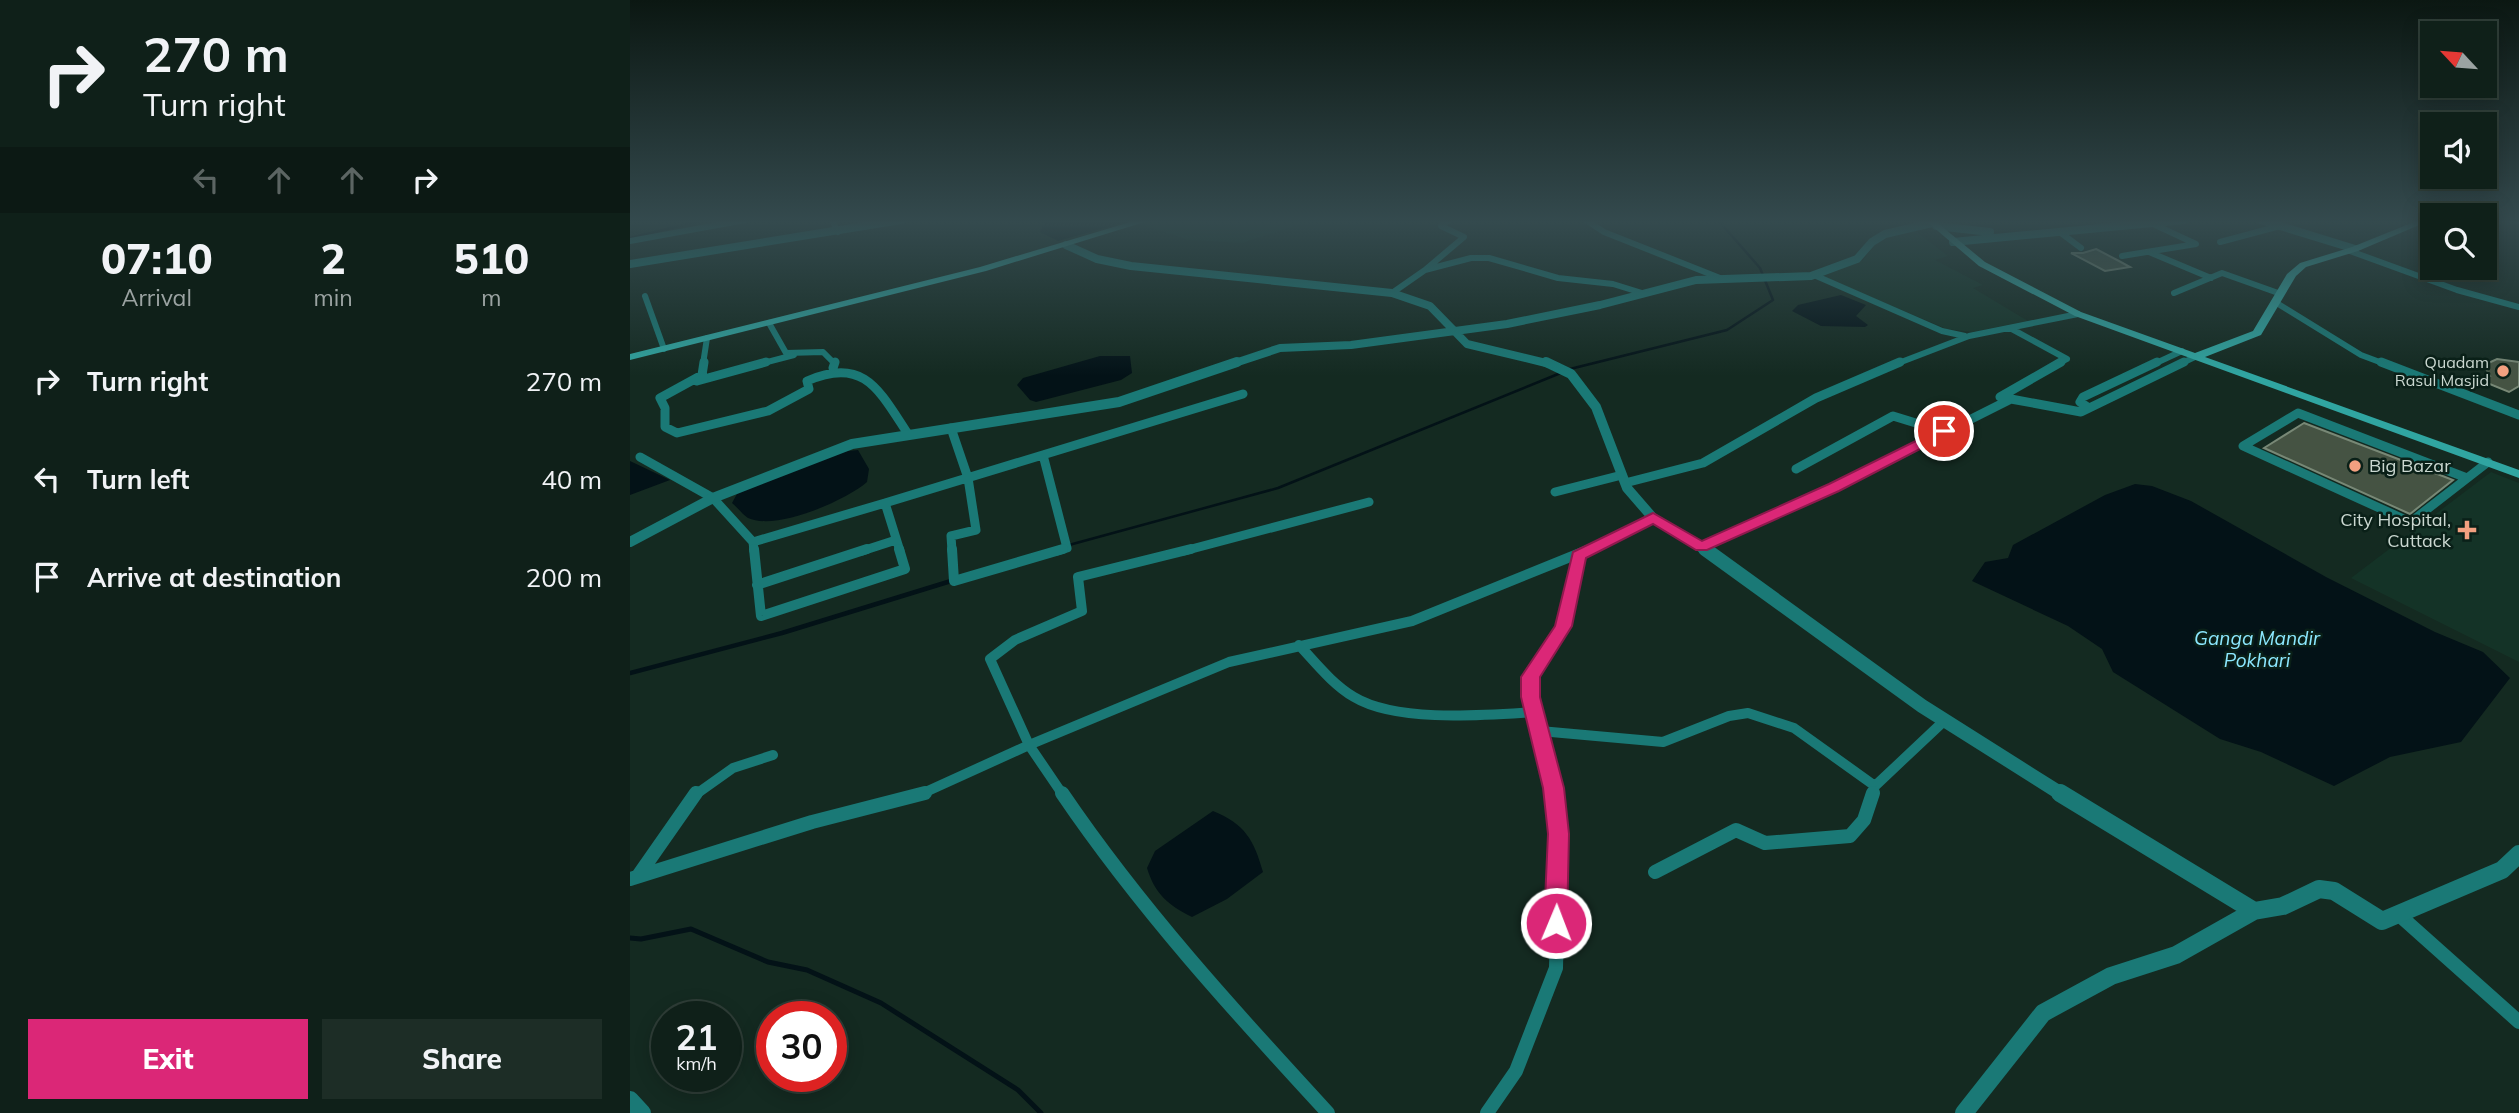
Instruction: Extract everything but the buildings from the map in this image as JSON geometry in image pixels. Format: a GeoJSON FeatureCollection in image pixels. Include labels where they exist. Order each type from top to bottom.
{"type":"FeatureCollection","features":[{"type":"Feature","properties":{"kind":"main road"},"geometry":{"type":"LineString","coordinates":[[630,357],[963,272]]}},
{"type":"Feature","properties":{"kind":"main road"},"geometry":{"type":"LineString","coordinates":[[1997,272],[2078,314],[2518,474]]}},
{"type":"Feature","properties":{"kind":"main road"},"geometry":{"type":"LineString","coordinates":[[2197,356],[2257,333],[2295,272]]}},
{"type":"Feature","properties":{"kind":"street"},"geometry":{"type":"LineString","coordinates":[[1188,272],[1392,293],[1430,306],[1467,344],[1530,358],[1571,374],[1596,407],[1624,479],[1653,518],[1701,547],[1944,721],[2253,911]]}},
{"type":"Feature","properties":{"kind":"street"},"geometry":{"type":"LineString","coordinates":[[1392,293],[1422,272]]}},
{"type":"Feature","properties":{"kind":"street"},"geometry":{"type":"LineString","coordinates":[[1537,272],[1558,278],[1613,284],[1642,293]]}},
{"type":"Feature","properties":{"kind":"street"},"geometry":{"type":"LineString","coordinates":[[1705,272],[1720,278]]}},
{"type":"Feature","properties":{"kind":"street"},"geometry":{"type":"LineString","coordinates":[[630,542],[713,498],[852,444],[1130,400],[1280,348],[1351,345],[1457,332],[1600,305],[1682,282],[1814,275],[1823,272]]}},
{"type":"Feature","properties":{"kind":"street"},"geometry":{"type":"LineString","coordinates":[[2197,272],[2211,278]]}},
{"type":"Feature","properties":{"kind":"street"},"geometry":{"type":"LineString","coordinates":[[2410,272],[2457,290],[2519,307]]}},
{"type":"Feature","properties":{"kind":"street"},"geometry":{"type":"LineString","coordinates":[[2174,293],[2229,274],[2278,298],[2361,355],[2519,415]]}},
{"type":"Feature","properties":{"kind":"street"},"geometry":{"type":"LineString","coordinates":[[1814,275],[1942,331],[1969,336]]}},
{"type":"Feature","properties":{"kind":"street"},"geometry":{"type":"LineString","coordinates":[[645,296],[664,349]]}},
{"type":"Feature","properties":{"kind":"street"},"geometry":{"type":"LineString","coordinates":[[1555,492],[1703,463],[1842,386],[1969,336],[2078,314]]}},
{"type":"Feature","properties":{"kind":"street"},"geometry":{"type":"LineString","coordinates":[[769,323],[786,353],[794,355]]}},
{"type":"Feature","properties":{"kind":"street"},"geometry":{"type":"LineString","coordinates":[[1796,469],[1893,416],[1932,428],[1961,418],[2067,359],[2010,328]]}},
{"type":"Feature","properties":{"kind":"street"},"geometry":{"type":"LineString","coordinates":[[694,382],[702,375],[707,338]]}},
{"type":"Feature","properties":{"kind":"street"},"geometry":{"type":"LineString","coordinates":[[2090,408],[2080,402],[2083,397],[2182,351]]}},
{"type":"Feature","properties":{"kind":"street"},"geometry":{"type":"LineString","coordinates":[[823,352],[836,363],[833,368],[807,381],[809,389],[801,396],[775,408],[690,431],[677,433],[665,427],[665,408],[660,398],[694,382],[794,355],[823,352]]}},
{"type":"Feature","properties":{"kind":"street"},"geometry":{"type":"LineString","coordinates":[[1701,547],[1834,488],[2011,399],[2030,400],[2067,413],[2081,412],[2197,356]]}},
{"type":"Feature","properties":{"kind":"street"},"geometry":{"type":"LineString","coordinates":[[833,368],[857,373],[873,382],[908,434]]}},
{"type":"Feature","properties":{"kind":"street"},"geometry":{"type":"LineString","coordinates":[[752,542],[1243,394]]}},
{"type":"Feature","properties":{"kind":"street"},"geometry":{"type":"LineString","coordinates":[[2467,478],[2298,413],[2243,446],[2408,522],[2467,478],[2488,462]]}},
{"type":"Feature","properties":{"kind":"street"},"geometry":{"type":"LineString","coordinates":[[951,428],[968,478],[976,530],[951,536],[954,581],[1067,548],[1043,455]]}},
{"type":"Feature","properties":{"kind":"street"},"geometry":{"type":"LineString","coordinates":[[640,457],[713,498],[752,542],[761,616],[905,569],[886,503]]}},
{"type":"Feature","properties":{"kind":"street"},"geometry":{"type":"LineString","coordinates":[[1328,1113],[1203,975],[1093,839],[1029,745],[990,659],[1014,640],[1082,611],[1078,577],[1314,519],[1369,502]]}},
{"type":"Feature","properties":{"kind":"street"},"geometry":{"type":"LineString","coordinates":[[634,878],[812,822],[923,794],[1029,745],[1229,662],[1412,621],[1578,555],[1653,518]]}},
{"type":"Feature","properties":{"kind":"street"},"geometry":{"type":"LineString","coordinates":[[757,585],[896,540]]}},
{"type":"Feature","properties":{"kind":"street"},"geometry":{"type":"LineString","coordinates":[[1487,1113],[1516,1071],[1556,968],[1559,834],[1553,788],[1530,697],[1531,677],[1563,626],[1578,555]]}},
{"type":"Feature","properties":{"kind":"street"},"geometry":{"type":"LineString","coordinates":[[1299,645],[1342,689],[1377,706],[1457,713],[1535,712]]}},
{"type":"Feature","properties":{"kind":"street"},"geometry":{"type":"LineString","coordinates":[[1540,731],[1663,742],[1729,716],[1748,713],[1794,728],[1875,786]]}},
{"type":"Feature","properties":{"kind":"street"},"geometry":{"type":"LineString","coordinates":[[1655,872],[1726,832],[1736,830],[1765,843],[1850,836],[1858,831],[1869,814],[1875,786],[1944,721]]}},
{"type":"Feature","properties":{"kind":"street"},"geometry":{"type":"LineString","coordinates":[[634,878],[697,792],[733,768],[773,755]]}},
{"type":"Feature","properties":{"kind":"street"},"geometry":{"type":"LineString","coordinates":[[1964,1113],[2043,1013],[2111,976],[2176,955],[2253,911],[2283,906],[2319,889],[2334,891],[2382,921],[2502,870],[2519,855]]}},
{"type":"Feature","properties":{"kind":"street"},"geometry":{"type":"LineString","coordinates":[[2398,914],[2519,1021]]}},
{"type":"Feature","properties":{"kind":"street"},"geometry":{"type":"LineString","coordinates":[[630,1100],[642,1113]]}},
{"type":"Feature","properties":{"kind":"shaded area"},"geometry":{"type":"Polygon","coordinates":[[[1831,272],[1958,272],[1983,285],[1973,288],[2028,321],[1972,332],[1947,329],[1820,276],[1831,272]]]}},
{"type":"Feature","properties":{"kind":"shaded area","name":"City Hospital, Cuttack"},"geometry":{"type":"Polygon","coordinates":[[[2491,472],[2519,483],[2519,662],[2351,578],[2491,472]]]}},
{"type":"Feature","properties":{"kind":"water"},"geometry":{"type":"Polygon","coordinates":[[[1841,295],[1866,305],[1856,316],[1868,325],[1821,326],[1792,311],[1798,305],[1841,295]]]}},
{"type":"Feature","properties":{"kind":"water"},"geometry":{"type":"Polygon","coordinates":[[[1100,356],[1130,356],[1132,373],[1121,380],[1036,402],[1030,400],[1017,385],[1023,378],[1100,356]]]}},
{"type":"Feature","properties":{"kind":"water"},"geometry":{"type":"Polygon","coordinates":[[[858,450],[869,469],[867,482],[827,505],[792,517],[760,521],[748,518],[732,503],[738,492],[839,452],[858,450]]]}},
{"type":"Feature","properties":{"kind":"water"},"geometry":{"type":"Polygon","coordinates":[[[630,461],[670,480],[630,495],[630,461]]]}},
{"type":"Feature","properties":{"kind":"water","name":"Ganga Mandir Pokhari"},"geometry":{"type":"Polygon","coordinates":[[[2135,484],[2152,486],[2191,501],[2326,577],[2435,632],[2483,652],[2510,678],[2461,742],[2390,757],[2334,786],[2261,752],[2220,739],[2113,672],[2102,649],[2068,626],[1972,581],[1985,562],[2008,558],[2013,545],[2105,495],[2135,484]]]}},
{"type":"Feature","properties":{"kind":"water"},"geometry":{"type":"Polygon","coordinates":[[[1213,811],[1247,834],[1263,872],[1227,899],[1192,917],[1164,898],[1154,885],[1147,868],[1155,851],[1213,811]]]}},
{"type":"Feature","properties":{"kind":"waterway"},"geometry":{"type":"LineString","coordinates":[[1570,369],[1727,330],[1773,300],[1762,272]]}},
{"type":"Feature","properties":{"kind":"waterway"},"geometry":{"type":"LineString","coordinates":[[1069,545],[1278,488],[1563,372]]}},
{"type":"Feature","properties":{"kind":"waterway"},"geometry":{"type":"LineString","coordinates":[[630,673],[782,633],[951,581]]}},
{"type":"Feature","properties":{"kind":"waterway"},"geometry":{"type":"LineString","coordinates":[[630,938],[641,939],[691,929],[768,962],[807,970],[881,1003],[1018,1090],[1041,1113]]}},
{"type":"Feature","properties":{"kind":"place","name":"Quadam Rasul Masjid"},"geometry":{"type":"Point","coordinates":[2503,371]}},
{"type":"Feature","properties":{"kind":"place","name":"Big Bazar"},"geometry":{"type":"Point","coordinates":[2355,466]}},
{"type":"Feature","properties":{"kind":"place","name":"City Hospital, Cuttack"},"geometry":{"type":"Point","coordinates":[2467,530]}},
{"type":"Feature","properties":{"kind":"route"},"geometry":{"type":"LineString","coordinates":[[1556,923],[1559,834],[1553,788],[1530,697],[1531,677],[1563,626],[1578,555],[1653,518],[1701,547],[1834,488],[1944,431]]}}]}
